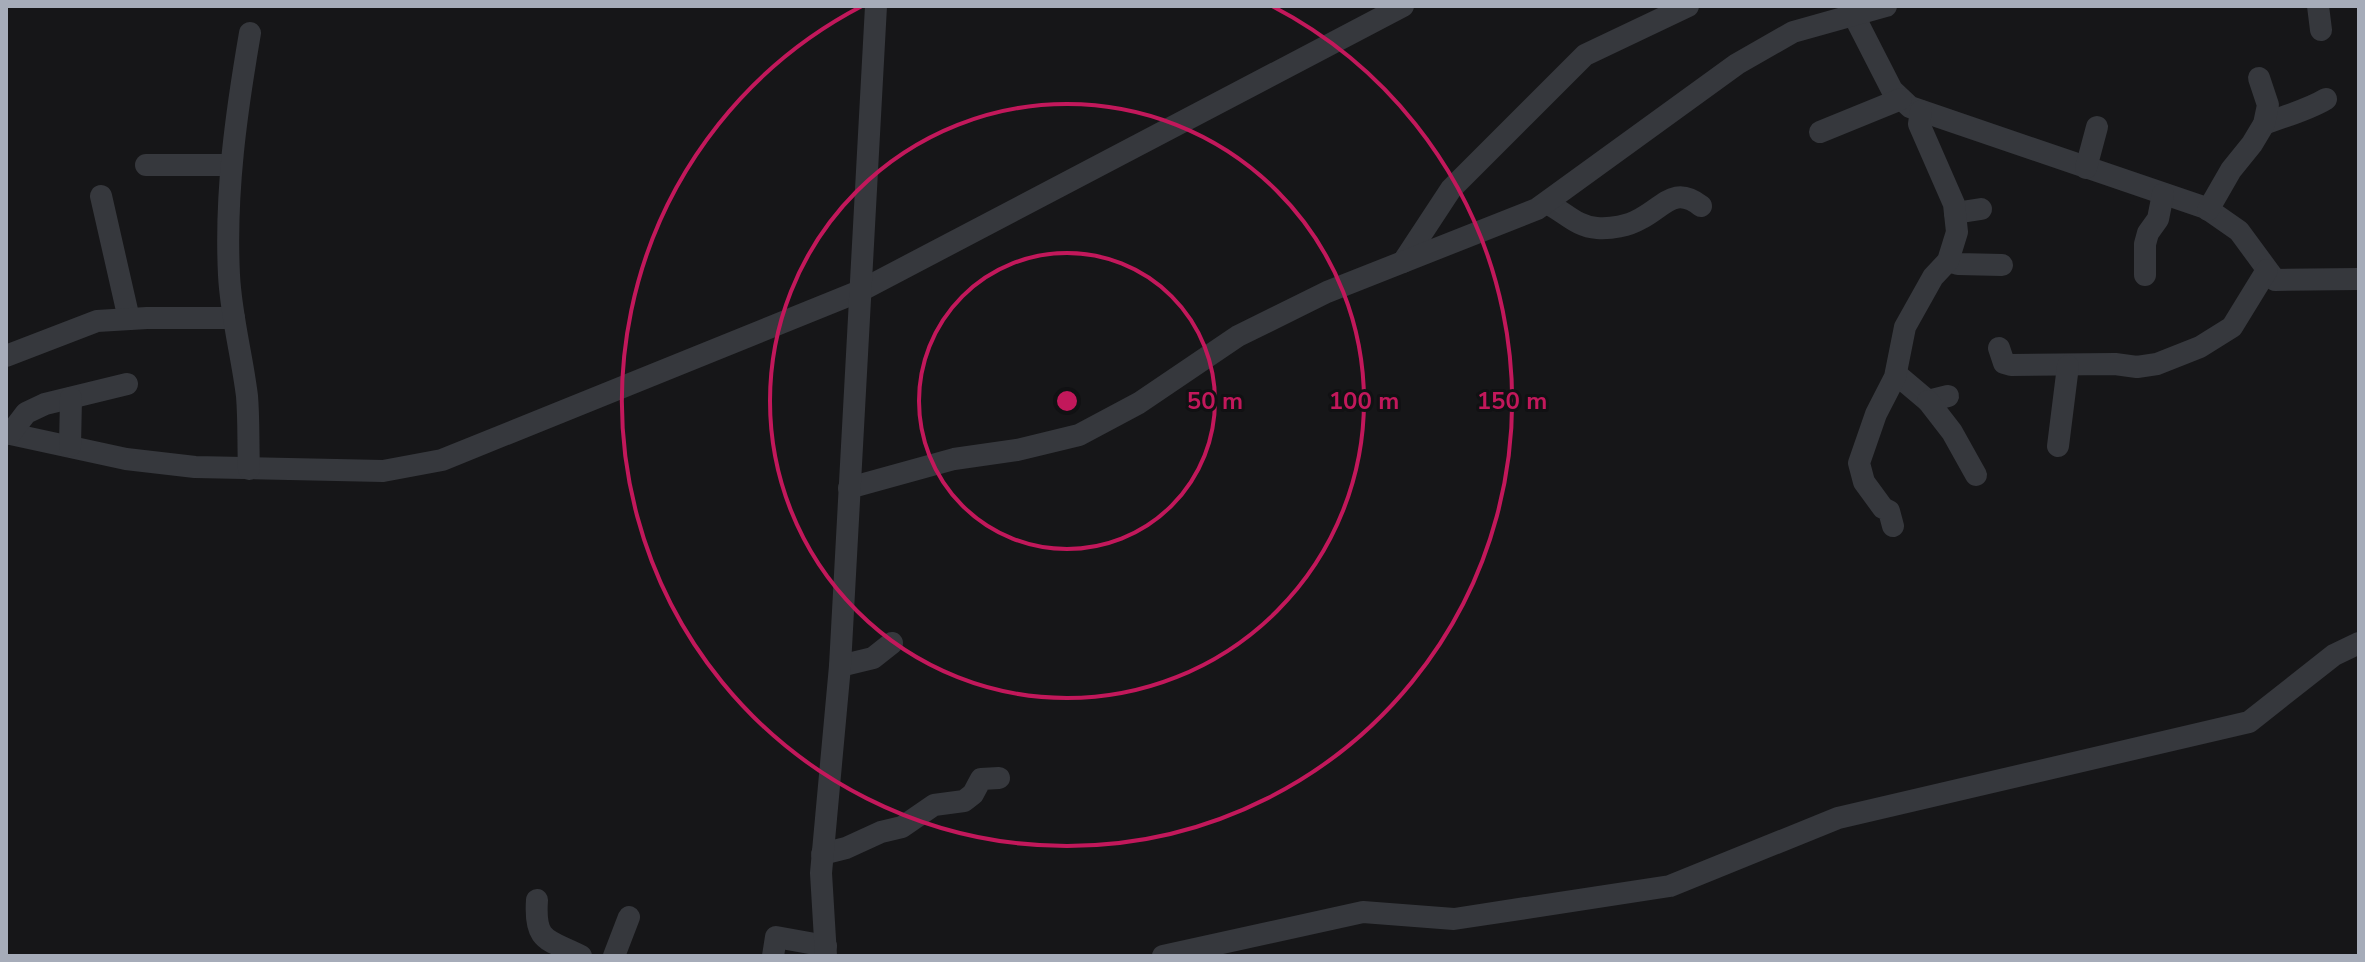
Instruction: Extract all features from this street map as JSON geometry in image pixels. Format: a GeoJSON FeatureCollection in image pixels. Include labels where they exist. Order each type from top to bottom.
{"type":"FeatureCollection","features":[{"type":"Feature","properties":{"kind":"street"},"geometry":{"type":"LineString","coordinates":[[773,956],[776,937],[826,951],[822,854],[840,666],[876,6]]}},
{"type":"Feature","properties":{"kind":"street"},"geometry":{"type":"LineString","coordinates":[[8,433],[126,459],[195,467],[383,471],[442,460],[860,291],[1403,6]]}},
{"type":"Feature","properties":{"kind":"street"},"geometry":{"type":"LineString","coordinates":[[1403,262],[1451,189],[1585,55],[1688,6]]}},
{"type":"Feature","properties":{"kind":"street"},"geometry":{"type":"LineString","coordinates":[[849,488],[954,459],[1017,450],[1079,435],[1139,403],[1238,336],[1327,292],[1475,236],[1546,203],[1737,64],[1793,32],[1851,10],[1886,6]]}},
{"type":"Feature","properties":{"kind":"street"},"geometry":{"type":"LineString","coordinates":[[2318,6],[2321,30]]}},
{"type":"Feature","properties":{"kind":"street"},"geometry":{"type":"LineString","coordinates":[[1851,10],[1892,90],[1910,107],[2208,210],[2239,231],[2275,280],[2359,279]]}},
{"type":"Feature","properties":{"kind":"street"},"geometry":{"type":"LineString","coordinates":[[249,469],[247,396],[229,277],[230,165],[250,33]]}},
{"type":"Feature","properties":{"kind":"street"},"geometry":{"type":"LineString","coordinates":[[2208,210],[2231,170],[2264,124],[2268,105],[2259,78]]}},
{"type":"Feature","properties":{"kind":"street"},"geometry":{"type":"LineString","coordinates":[[1820,132],[1901,99]]}},
{"type":"Feature","properties":{"kind":"street"},"geometry":{"type":"LineString","coordinates":[[2264,124],[2326,99]]}},
{"type":"Feature","properties":{"kind":"street"},"geometry":{"type":"LineString","coordinates":[[1893,526],[1889,511],[1883,508],[1864,482],[1859,463],[1876,414],[1896,374],[1901,338],[1910,316],[1933,277],[1948,261],[1955,244],[1957,224],[1954,204],[1919,124],[1921,111]]}},
{"type":"Feature","properties":{"kind":"street"},"geometry":{"type":"LineString","coordinates":[[2086,168],[2097,127]]}},
{"type":"Feature","properties":{"kind":"street"},"geometry":{"type":"LineString","coordinates":[[146,165],[230,165]]}},
{"type":"Feature","properties":{"kind":"street"},"geometry":{"type":"LineString","coordinates":[[2145,275],[2145,244],[2148,233],[2158,219],[2163,194]]}},
{"type":"Feature","properties":{"kind":"street"},"geometry":{"type":"LineString","coordinates":[[101,196],[129,319]]}},
{"type":"Feature","properties":{"kind":"street"},"geometry":{"type":"LineString","coordinates":[[1546,203],[1559,208],[1582,225],[1597,228],[1627,225],[1672,198],[1691,198],[1701,206]]}},
{"type":"Feature","properties":{"kind":"street"},"geometry":{"type":"LineString","coordinates":[[1955,213],[1981,209]]}},
{"type":"Feature","properties":{"kind":"street"},"geometry":{"type":"LineString","coordinates":[[1948,261],[2002,265]]}},
{"type":"Feature","properties":{"kind":"street"},"geometry":{"type":"LineString","coordinates":[[1999,348],[2004,363],[2011,365],[2145,366],[2200,347],[2232,327],[2267,270]]}},
{"type":"Feature","properties":{"kind":"street"},"geometry":{"type":"LineString","coordinates":[[6,356],[97,321],[234,318]]}},
{"type":"Feature","properties":{"kind":"street"},"geometry":{"type":"LineString","coordinates":[[2058,446],[2068,366]]}},
{"type":"Feature","properties":{"kind":"street"},"geometry":{"type":"LineString","coordinates":[[1896,374],[1938,398],[1952,432],[1976,475]]}},
{"type":"Feature","properties":{"kind":"street"},"geometry":{"type":"LineString","coordinates":[[8,433],[26,413],[45,404],[127,384]]}},
{"type":"Feature","properties":{"kind":"street"},"geometry":{"type":"LineString","coordinates":[[70,446],[71,398]]}},
{"type":"Feature","properties":{"kind":"street"},"geometry":{"type":"LineString","coordinates":[[840,666],[873,658],[892,643]]}},
{"type":"Feature","properties":{"kind":"street"},"geometry":{"type":"LineString","coordinates":[[1163,956],[1363,912],[1454,919],[1670,886],[1838,818],[2249,722],[2334,655],[2359,643]]}},
{"type":"Feature","properties":{"kind":"street"},"geometry":{"type":"LineString","coordinates":[[822,854],[902,827],[934,805],[964,801],[973,794],[981,779],[999,778]]}},
{"type":"Feature","properties":{"kind":"street"},"geometry":{"type":"LineString","coordinates":[[537,900],[535,923],[540,932],[548,941],[581,956]]}},
{"type":"Feature","properties":{"kind":"street"},"geometry":{"type":"LineString","coordinates":[[614,956],[629,917]]}}]}
